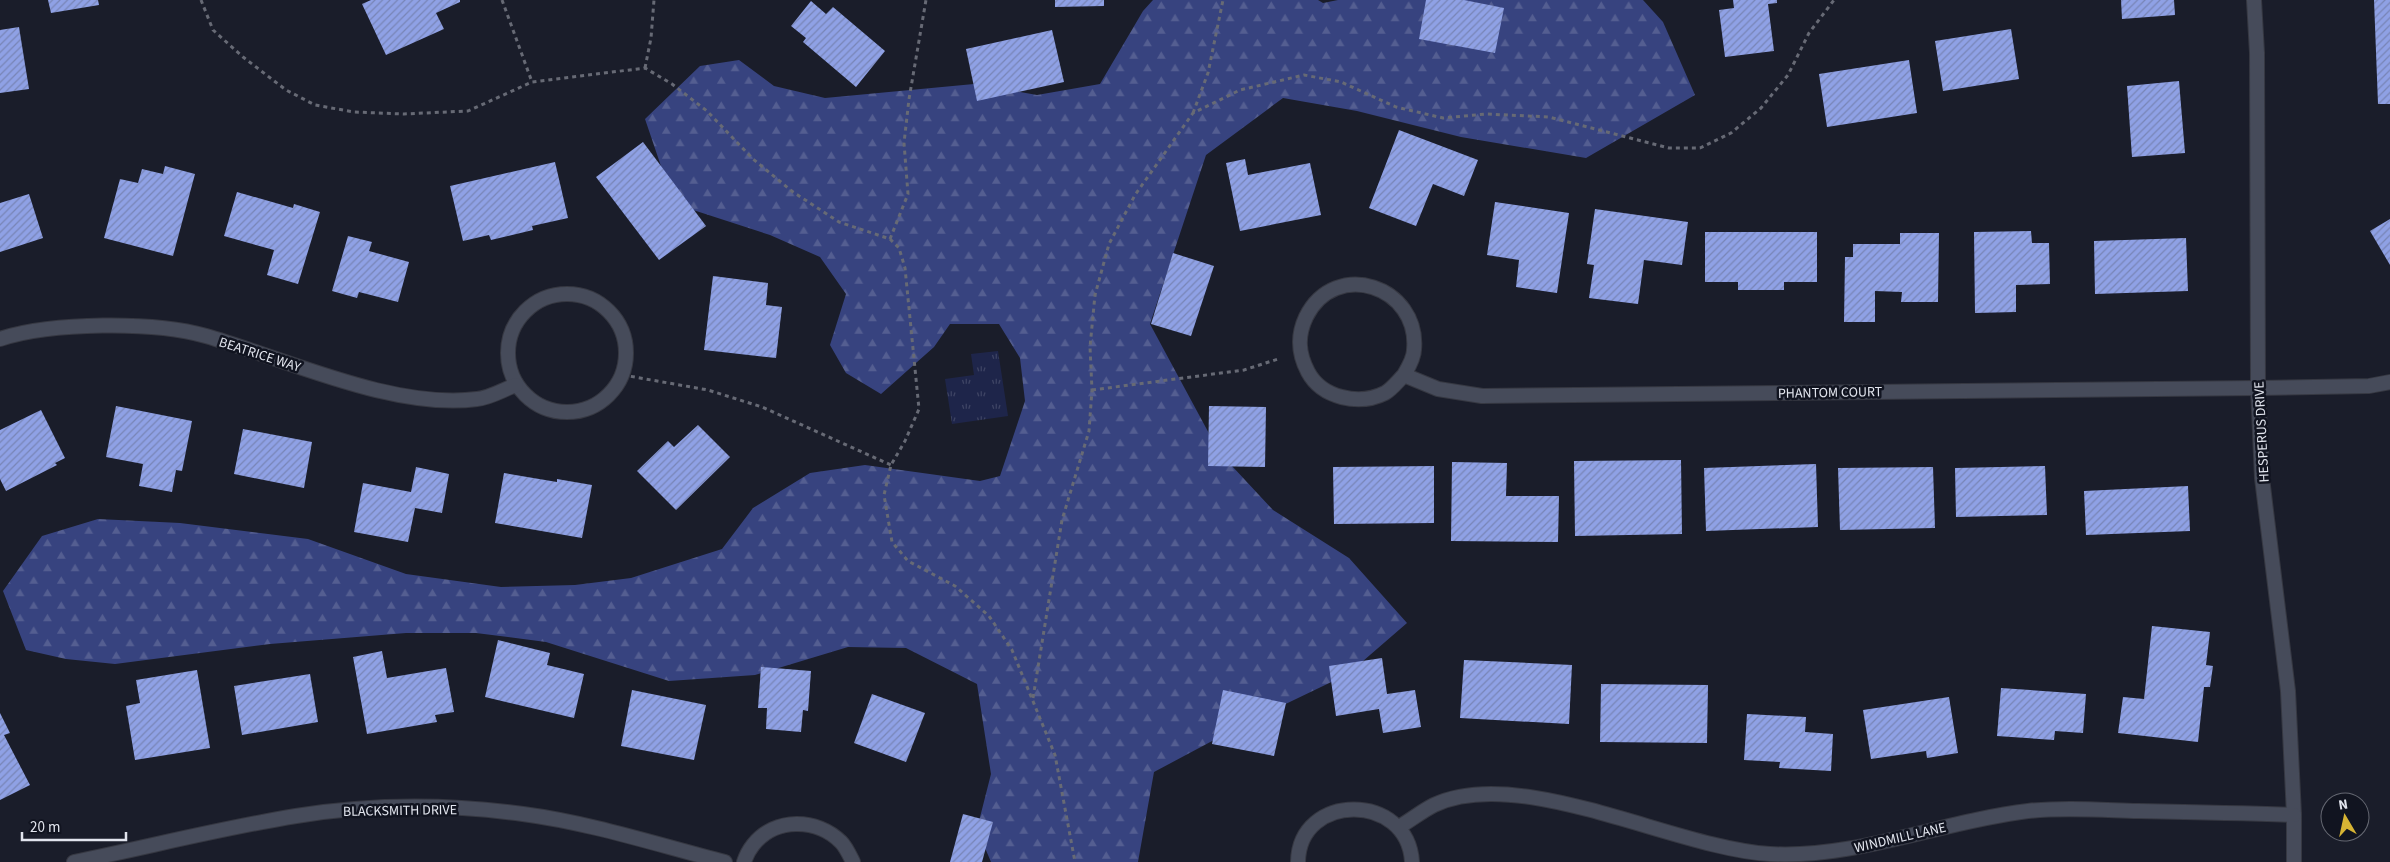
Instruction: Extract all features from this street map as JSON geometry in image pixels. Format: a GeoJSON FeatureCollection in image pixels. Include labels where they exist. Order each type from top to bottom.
{"type":"FeatureCollection","features":[{"type":"Feature","properties":{"kind":"street","name":"HESPERUS DRIVE"},"geometry":{"type":"LineString","coordinates":[[2254,0],[2257,63],[2258,388],[2262,478],[2288,691],[2294,815],[2294,862]]}},
{"type":"Feature","properties":{"kind":"street"},"geometry":{"type":"LineString","coordinates":[[1345,285],[1367,285],[1388,293],[1402,304],[1414,331],[1414,352],[1404,375],[1385,392],[1365,399],[1342,398],[1326,391],[1308,373],[1300,352],[1300,330],[1312,306],[1326,292],[1345,285]]}},
{"type":"Feature","properties":{"kind":"street"},"geometry":{"type":"LineString","coordinates":[[562,293],[579,295],[596,301],[610,311],[626,341],[627,358],[622,375],[614,389],[603,401],[588,409],[556,412],[540,406],[527,397],[516,384],[510,369],[507,351],[510,334],[518,319],[530,306],[562,293]]}},
{"type":"Feature","properties":{"kind":"street","name":"BEATRICE WAY"},"geometry":{"type":"LineString","coordinates":[[0,339],[61,328],[98,325],[151,328],[204,336],[344,380],[388,392],[437,401],[479,399],[516,384]]}},
{"type":"Feature","properties":{"kind":"street","name":"PHANTOM COURT"},"geometry":{"type":"LineString","coordinates":[[1404,375],[1438,389],[1482,396],[2258,388],[2369,386],[2390,382]]}},
{"type":"Feature","properties":{"kind":"street","name":"WINDMILL LANE"},"geometry":{"type":"LineString","coordinates":[[1400,828],[1435,805],[1459,798],[1486,794],[1519,795],[1584,810],[1735,850],[1770,854],[1805,854],[1845,849],[1945,826],[2028,811],[2082,809],[2294,815]]}},
{"type":"Feature","properties":{"kind":"street","name":"BLACKSMITH DRIVE"},"geometry":{"type":"LineString","coordinates":[[74,862],[297,816],[362,809],[424,807],[522,814],[571,822],[725,862]]}},
{"type":"Feature","properties":{"kind":"street"},"geometry":{"type":"LineString","coordinates":[[1298,862],[1298,853],[1306,834],[1318,821],[1334,812],[1356,808],[1376,811],[1400,828],[1412,850],[1412,862]]}},
{"type":"Feature","properties":{"kind":"street"},"geometry":{"type":"LineString","coordinates":[[744,862],[752,846],[764,834],[782,825],[804,823],[823,828],[842,843],[853,862]]}},
{"type":"Feature","properties":{"kind":"path"},"geometry":{"type":"LineString","coordinates":[[201,0],[213,30],[243,57],[286,90],[315,104],[354,112],[404,114],[468,111],[532,82],[646,68],[672,84],[707,111],[753,159],[792,192],[839,222],[890,239],[899,248],[905,268],[919,409],[904,441],[890,464],[884,495],[892,542],[908,561],[954,586],[989,616],[1012,650],[1055,755],[1075,862]]}},
{"type":"Feature","properties":{"kind":"path"},"geometry":{"type":"LineString","coordinates":[[502,0],[532,82]]}},
{"type":"Feature","properties":{"kind":"path"},"geometry":{"type":"LineString","coordinates":[[646,68],[654,0]]}},
{"type":"Feature","properties":{"kind":"path"},"geometry":{"type":"LineString","coordinates":[[890,239],[908,194],[904,143],[909,98],[926,0]]}},
{"type":"Feature","properties":{"kind":"path"},"geometry":{"type":"LineString","coordinates":[[1033,698],[1062,520],[1089,431],[1092,390],[1090,347],[1095,295],[1109,244],[1135,195],[1193,113],[1208,73],[1223,0]]}},
{"type":"Feature","properties":{"kind":"path"},"geometry":{"type":"LineString","coordinates":[[1193,113],[1240,90],[1304,75],[1341,82],[1396,107],[1443,118],[1486,114],[1549,117],[1669,148],[1700,148],[1732,133],[1762,108],[1788,75],[1809,34],[1834,0]]}},
{"type":"Feature","properties":{"kind":"path"},"geometry":{"type":"LineString","coordinates":[[1092,390],[1244,370],[1300,352]]}},
{"type":"Feature","properties":{"kind":"path"},"geometry":{"type":"LineString","coordinates":[[622,375],[708,390],[762,407],[890,464]]}},
{"type":"Feature","properties":{"kind":"green space"},"geometry":{"type":"Polygon","coordinates":[[[1153,0],[1318,0],[1323,3],[1338,0],[1643,0],[1663,22],[1695,95],[1586,158],[1461,137],[1357,111],[1283,98],[1206,155],[1150,324],[1219,452],[1273,510],[1349,558],[1407,623],[1348,674],[1244,724],[1154,772],[1138,862],[991,862],[977,829],[991,774],[977,684],[906,648],[848,647],[755,675],[669,681],[546,642],[476,633],[406,633],[270,644],[115,664],[66,659],[26,650],[3,591],[42,536],[98,519],[180,523],[308,539],[406,574],[501,587],[575,585],[631,578],[722,549],[753,508],[810,473],[865,465],[980,481],[1000,476],[1025,401],[1020,358],[999,324],[950,324],[934,347],[881,394],[846,373],[830,345],[846,294],[820,257],[770,235],[687,208],[663,172],[645,119],[700,66],[739,60],[774,86],[825,98],[974,84],[1037,95],[1100,84],[1143,11],[1153,0]]]}},
{"type":"Feature","properties":{"kind":"green space"},"geometry":{"type":"Polygon","coordinates":[[[998,351],[1008,416],[952,424],[945,379],[974,375],[971,354],[998,351]]]}},
{"type":"Feature","properties":{"kind":"building"},"geometry":{"type":"Polygon","coordinates":[[[48,0],[98,0],[99,5],[51,13],[48,0]]]}},
{"type":"Feature","properties":{"kind":"building"},"geometry":{"type":"Polygon","coordinates":[[[371,0],[460,0],[460,2],[436,13],[444,29],[386,55],[362,4],[371,0]]]}},
{"type":"Feature","properties":{"kind":"building"},"geometry":{"type":"Polygon","coordinates":[[[1055,0],[1104,0],[1104,6],[1055,7],[1055,0]]]}},
{"type":"Feature","properties":{"kind":"building"},"geometry":{"type":"Polygon","coordinates":[[[1426,0],[1464,0],[1504,8],[1495,53],[1419,39],[1426,0]]]}},
{"type":"Feature","properties":{"kind":"building"},"geometry":{"type":"Polygon","coordinates":[[[1733,0],[1777,0],[1777,3],[1768,4],[1774,51],[1725,57],[1719,10],[1734,8],[1733,0]]]}},
{"type":"Feature","properties":{"kind":"building"},"geometry":{"type":"Polygon","coordinates":[[[2121,0],[2174,0],[2175,15],[2122,19],[2121,0]]]}},
{"type":"Feature","properties":{"kind":"building"},"geometry":{"type":"Polygon","coordinates":[[[2374,0],[2390,0],[2390,104],[2378,104],[2374,0]]]}},
{"type":"Feature","properties":{"kind":"building"},"geometry":{"type":"Polygon","coordinates":[[[811,1],[826,14],[833,7],[885,51],[856,87],[803,42],[806,38],[791,26],[811,1]]]}},
{"type":"Feature","properties":{"kind":"building"},"geometry":{"type":"Polygon","coordinates":[[[19,27],[29,89],[0,93],[0,30],[19,27]]]}},
{"type":"Feature","properties":{"kind":"building"},"geometry":{"type":"Polygon","coordinates":[[[2011,29],[2019,79],[1943,91],[1935,41],[2011,29]]]}},
{"type":"Feature","properties":{"kind":"building"},"geometry":{"type":"Polygon","coordinates":[[[1052,30],[1064,82],[977,101],[966,49],[1052,30]]]}},
{"type":"Feature","properties":{"kind":"building"},"geometry":{"type":"Polygon","coordinates":[[[1909,60],[1917,113],[1827,127],[1819,74],[1909,60]]]}},
{"type":"Feature","properties":{"kind":"building"},"geometry":{"type":"Polygon","coordinates":[[[2179,81],[2185,153],[2132,157],[2127,86],[2179,81]]]}},
{"type":"Feature","properties":{"kind":"building"},"geometry":{"type":"Polygon","coordinates":[[[1399,130],[1478,160],[1464,196],[1433,184],[1416,226],[1369,208],[1399,130]]]}},
{"type":"Feature","properties":{"kind":"building"},"geometry":{"type":"Polygon","coordinates":[[[643,142],[706,226],[659,260],[596,177],[643,142]]]}},
{"type":"Feature","properties":{"kind":"building"},"geometry":{"type":"Polygon","coordinates":[[[1245,159],[1248,175],[1310,163],[1321,215],[1240,231],[1226,163],[1245,159]]]}},
{"type":"Feature","properties":{"kind":"building"},"geometry":{"type":"Polygon","coordinates":[[[555,162],[568,218],[532,226],[533,230],[491,240],[489,235],[463,241],[450,186],[555,162]]]}},
{"type":"Feature","properties":{"kind":"building"},"geometry":{"type":"Polygon","coordinates":[[[165,166],[195,174],[173,256],[104,238],[120,179],[138,183],[142,169],[163,174],[165,166]]]}},
{"type":"Feature","properties":{"kind":"building"},"geometry":{"type":"Polygon","coordinates":[[[237,192],[293,208],[294,204],[320,212],[298,284],[267,275],[274,250],[224,236],[237,192]]]}},
{"type":"Feature","properties":{"kind":"building"},"geometry":{"type":"Polygon","coordinates":[[[29,194],[43,238],[0,252],[0,203],[29,194]]]}},
{"type":"Feature","properties":{"kind":"building"},"geometry":{"type":"Polygon","coordinates":[[[1495,202],[1569,213],[1557,293],[1516,287],[1519,260],[1487,255],[1495,202]]]}},
{"type":"Feature","properties":{"kind":"building"},"geometry":{"type":"Polygon","coordinates":[[[1595,209],[1688,222],[1682,265],[1644,260],[1638,304],[1589,298],[1594,265],[1587,264],[1595,209]]]}},
{"type":"Feature","properties":{"kind":"building"},"geometry":{"type":"Polygon","coordinates":[[[2390,219],[2390,265],[2370,231],[2390,219]]]}},
{"type":"Feature","properties":{"kind":"building"},"geometry":{"type":"Polygon","coordinates":[[[2031,231],[2032,243],[2049,243],[2050,284],[2016,285],[2016,312],[1975,313],[1974,232],[2031,231]]]}},
{"type":"Feature","properties":{"kind":"building"},"geometry":{"type":"Polygon","coordinates":[[[1705,232],[1817,232],[1817,282],[1784,282],[1784,290],[1738,290],[1738,282],[1705,282],[1705,232]]]}},
{"type":"Feature","properties":{"kind":"building"},"geometry":{"type":"Polygon","coordinates":[[[1900,233],[1939,233],[1938,302],[1901,302],[1902,292],[1875,291],[1875,322],[1844,322],[1845,257],[1853,257],[1853,244],[1900,244],[1900,233]]]}},
{"type":"Feature","properties":{"kind":"building"},"geometry":{"type":"Polygon","coordinates":[[[348,236],[372,242],[369,251],[409,262],[398,302],[359,292],[357,298],[332,291],[348,236]]]}},
{"type":"Feature","properties":{"kind":"building"},"geometry":{"type":"Polygon","coordinates":[[[2186,238],[2188,291],[2095,294],[2094,241],[2186,238]]]}},
{"type":"Feature","properties":{"kind":"building"},"geometry":{"type":"Polygon","coordinates":[[[1173,253],[1214,266],[1191,336],[1151,324],[1173,253]]]}},
{"type":"Feature","properties":{"kind":"building"},"geometry":{"type":"Polygon","coordinates":[[[713,276],[768,283],[766,305],[782,307],[776,358],[704,350],[713,276]]]}},
{"type":"Feature","properties":{"kind":"building"},"geometry":{"type":"Polygon","coordinates":[[[116,406],[192,421],[182,471],[176,470],[172,492],[139,486],[143,464],[106,457],[116,406]]]}},
{"type":"Feature","properties":{"kind":"building"},"geometry":{"type":"Polygon","coordinates":[[[1209,406],[1266,407],[1265,467],[1208,466],[1209,406]]]}},
{"type":"Feature","properties":{"kind":"building"},"geometry":{"type":"Polygon","coordinates":[[[41,410],[65,458],[55,463],[57,465],[6,491],[0,479],[0,430],[41,410]]]}},
{"type":"Feature","properties":{"kind":"building"},"geometry":{"type":"Polygon","coordinates":[[[698,425],[730,457],[676,510],[637,471],[668,441],[674,447],[698,425]]]}},
{"type":"Feature","properties":{"kind":"building"},"geometry":{"type":"Polygon","coordinates":[[[243,429],[312,442],[304,488],[234,474],[243,429]]]}},
{"type":"Feature","properties":{"kind":"building"},"geometry":{"type":"Polygon","coordinates":[[[1681,460],[1682,534],[1575,536],[1574,461],[1681,460]]]}},
{"type":"Feature","properties":{"kind":"building"},"geometry":{"type":"Polygon","coordinates":[[[1452,462],[1507,463],[1506,496],[1559,496],[1558,542],[1451,541],[1452,462]]]}},
{"type":"Feature","properties":{"kind":"building"},"geometry":{"type":"Polygon","coordinates":[[[1816,464],[1818,527],[1706,531],[1704,468],[1816,464]]]}},
{"type":"Feature","properties":{"kind":"building"},"geometry":{"type":"Polygon","coordinates":[[[1434,466],[1434,523],[1334,524],[1333,467],[1434,466]]]}},
{"type":"Feature","properties":{"kind":"building"},"geometry":{"type":"Polygon","coordinates":[[[2045,466],[2047,515],[1956,517],[1955,468],[2045,466]]]}},
{"type":"Feature","properties":{"kind":"building"},"geometry":{"type":"Polygon","coordinates":[[[416,467],[449,474],[442,513],[415,508],[408,542],[354,532],[363,483],[411,492],[416,467]]]}},
{"type":"Feature","properties":{"kind":"building"},"geometry":{"type":"Polygon","coordinates":[[[1933,467],[1935,528],[1840,530],[1838,468],[1933,467]]]}},
{"type":"Feature","properties":{"kind":"building"},"geometry":{"type":"Polygon","coordinates":[[[504,473],[557,482],[557,479],[592,485],[582,538],[495,523],[504,473]]]}},
{"type":"Feature","properties":{"kind":"building"},"geometry":{"type":"Polygon","coordinates":[[[2188,486],[2190,531],[2086,535],[2084,491],[2188,486]]]}},
{"type":"Feature","properties":{"kind":"building"},"geometry":{"type":"Polygon","coordinates":[[[2152,626],[2210,632],[2206,665],[2213,666],[2210,687],[2204,687],[2198,742],[2118,733],[2123,697],[2144,699],[2152,626]]]}},
{"type":"Feature","properties":{"kind":"building"},"geometry":{"type":"Polygon","coordinates":[[[498,640],[550,653],[547,665],[584,674],[574,718],[485,697],[498,640]]]}},
{"type":"Feature","properties":{"kind":"building"},"geometry":{"type":"Polygon","coordinates":[[[382,651],[387,678],[446,668],[454,712],[435,715],[437,722],[367,734],[353,657],[382,651]]]}},
{"type":"Feature","properties":{"kind":"building"},"geometry":{"type":"Polygon","coordinates":[[[1382,658],[1387,694],[1415,690],[1421,727],[1383,733],[1379,709],[1336,716],[1329,666],[1382,658]]]}},
{"type":"Feature","properties":{"kind":"building"},"geometry":{"type":"Polygon","coordinates":[[[1464,660],[1572,665],[1569,724],[1460,718],[1464,660]]]}},
{"type":"Feature","properties":{"kind":"building"},"geometry":{"type":"Polygon","coordinates":[[[761,667],[811,671],[808,711],[803,710],[801,732],[766,729],[767,708],[758,708],[761,667]]]}},
{"type":"Feature","properties":{"kind":"building"},"geometry":{"type":"Polygon","coordinates":[[[197,670],[210,748],[135,760],[126,706],[140,703],[136,680],[197,670]]]}},
{"type":"Feature","properties":{"kind":"building"},"geometry":{"type":"Polygon","coordinates":[[[310,674],[318,722],[242,735],[234,686],[310,674]]]}},
{"type":"Feature","properties":{"kind":"building"},"geometry":{"type":"Polygon","coordinates":[[[1601,684],[1708,685],[1707,743],[1600,742],[1601,684]]]}},
{"type":"Feature","properties":{"kind":"building"},"geometry":{"type":"Polygon","coordinates":[[[2001,688],[2086,694],[2083,733],[2055,731],[2054,740],[1997,736],[2001,688]]]}},
{"type":"Feature","properties":{"kind":"building"},"geometry":{"type":"Polygon","coordinates":[[[632,690],[706,705],[694,760],[621,746],[632,690]]]}},
{"type":"Feature","properties":{"kind":"building"},"geometry":{"type":"Polygon","coordinates":[[[1223,690],[1286,703],[1274,756],[1212,744],[1223,690]]]}},
{"type":"Feature","properties":{"kind":"building"},"geometry":{"type":"Polygon","coordinates":[[[872,694],[925,713],[906,762],[854,743],[872,694]]]}},
{"type":"Feature","properties":{"kind":"building"},"geometry":{"type":"Polygon","coordinates":[[[1949,697],[1958,753],[1927,758],[1926,751],[1871,759],[1863,710],[1949,697]]]}},
{"type":"Feature","properties":{"kind":"building"},"geometry":{"type":"Polygon","coordinates":[[[0,713],[10,733],[4,735],[30,785],[0,800],[0,713]]]}},
{"type":"Feature","properties":{"kind":"building"},"geometry":{"type":"Polygon","coordinates":[[[1747,714],[1806,717],[1805,732],[1833,734],[1831,771],[1779,768],[1780,762],[1744,760],[1747,714]]]}},
{"type":"Feature","properties":{"kind":"building"},"geometry":{"type":"Polygon","coordinates":[[[963,814],[993,822],[982,862],[950,862],[963,814]]]}}]}
